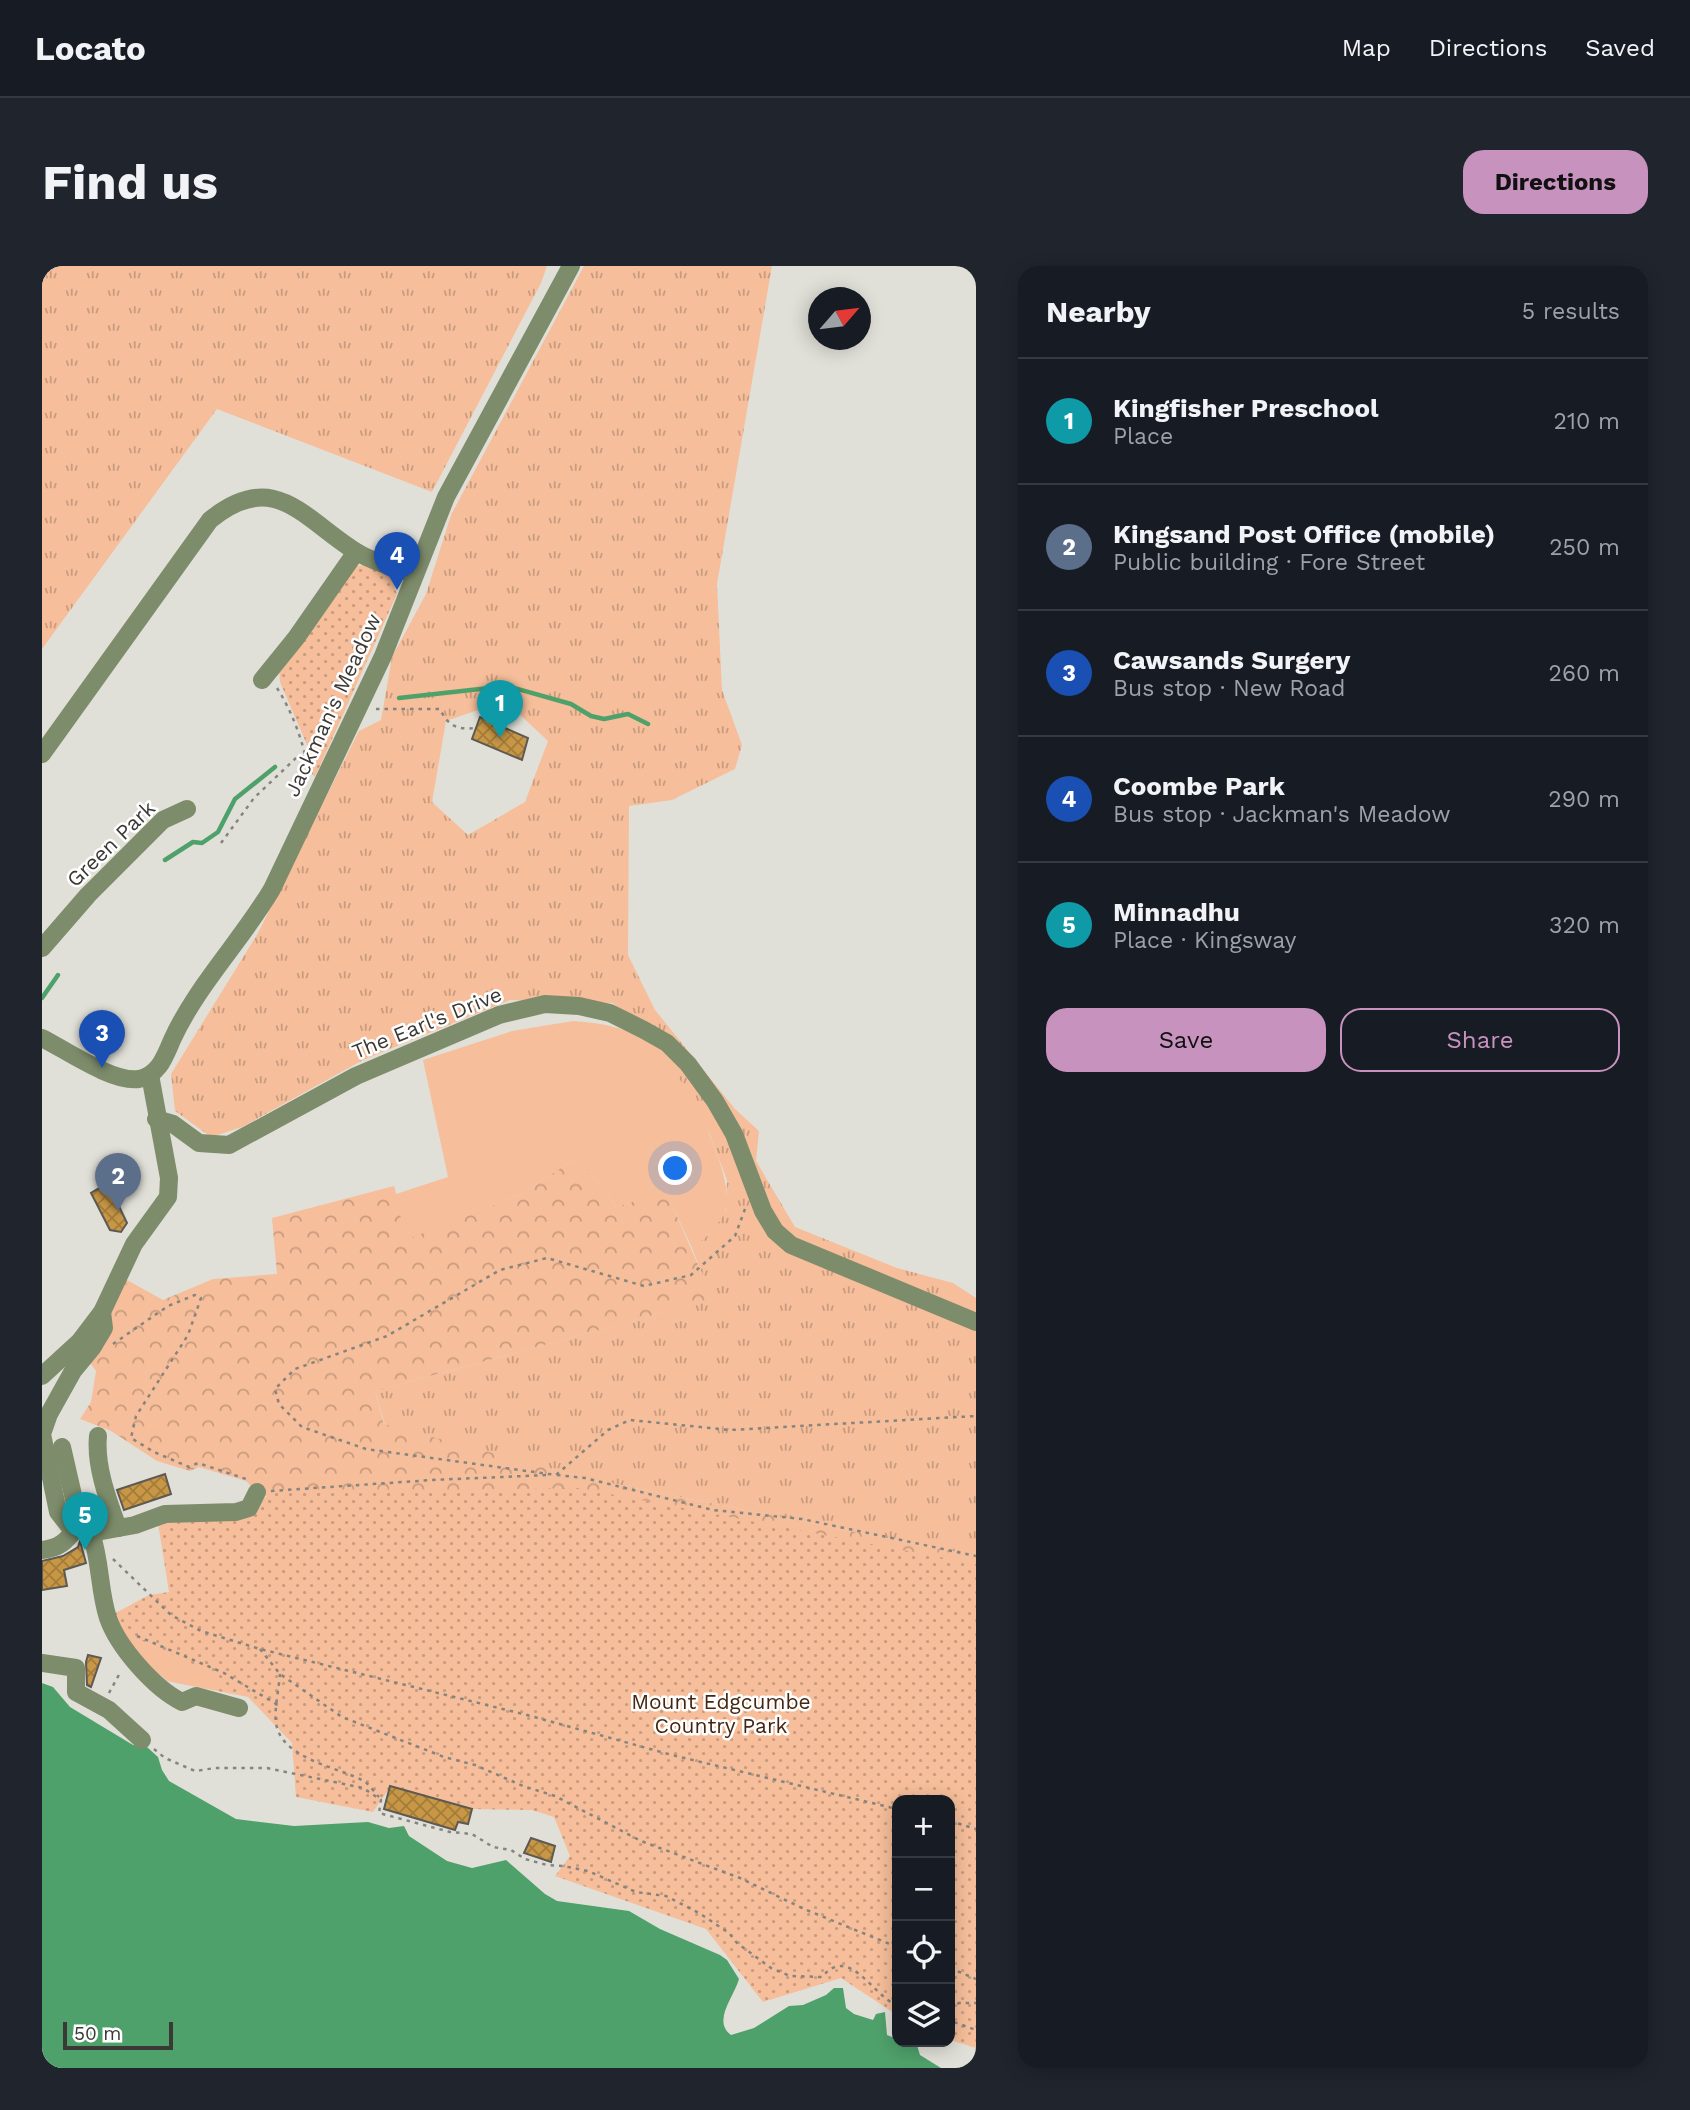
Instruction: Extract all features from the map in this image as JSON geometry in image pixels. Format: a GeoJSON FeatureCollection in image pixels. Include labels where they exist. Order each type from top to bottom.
{"type":"FeatureCollection","features":[{"type":"Feature","properties":{"kind":"street","name":"Jackman's Meadow"},"geometry":{"type":"LineString","coordinates":[[150,1074],[164,1058],[178,1027],[194,1002],[253,922],[272,889],[359,708],[446,497],[571,266]]}},
{"type":"Feature","properties":{"kind":"street"},"geometry":{"type":"LineString","coordinates":[[42,754],[175,567],[210,520],[223,510],[240,502],[277,498],[293,505],[356,551],[415,574]]}},
{"type":"Feature","properties":{"kind":"street"},"geometry":{"type":"LineString","coordinates":[[264,677],[296,638],[356,551]]}},
{"type":"Feature","properties":{"kind":"street","name":"Green Park"},"geometry":{"type":"LineString","coordinates":[[42,948],[88,895],[163,820],[187,808]]}},
{"type":"Feature","properties":{"kind":"street","name":"The Earl's Drive"},"geometry":{"type":"LineString","coordinates":[[156,1119],[173,1124],[199,1143],[229,1145],[395,1057],[421,1049],[499,1014],[545,1004],[579,1006],[610,1013],[667,1044],[688,1064],[715,1101],[734,1134],[769,1221],[775,1231],[791,1245],[976,1322]]}},
{"type":"Feature","properties":{"kind":"street"},"geometry":{"type":"LineString","coordinates":[[42,1038],[125,1079],[140,1079],[150,1074],[156,1119],[169,1178],[168,1197],[134,1244],[102,1312],[80,1341],[42,1376]]}},
{"type":"Feature","properties":{"kind":"street"},"geometry":{"type":"LineString","coordinates":[[102,1312],[104,1328],[73,1371],[49,1414],[42,1434],[50,1511],[69,1526],[82,1530],[118,1528],[165,1514],[236,1512],[249,1508],[259,1492]]}},
{"type":"Feature","properties":{"kind":"street"},"geometry":{"type":"LineString","coordinates":[[98,1436],[102,1477],[118,1528]]}},
{"type":"Feature","properties":{"kind":"street"},"geometry":{"type":"LineString","coordinates":[[62,1447],[82,1530],[99,1555],[108,1617],[122,1645],[145,1672],[175,1699],[181,1702],[197,1696],[239,1708]]}},
{"type":"Feature","properties":{"kind":"street"},"geometry":{"type":"LineString","coordinates":[[42,1550],[65,1543],[82,1530]]}},
{"type":"Feature","properties":{"kind":"street"},"geometry":{"type":"LineString","coordinates":[[42,1663],[76,1668],[76,1692],[109,1710],[142,1740]]}},
{"type":"Feature","properties":{"kind":"path"},"geometry":{"type":"LineString","coordinates":[[264,677],[280,694],[294,722],[306,756],[309,774],[319,791]]}},
{"type":"Feature","properties":{"kind":"path"},"geometry":{"type":"LineString","coordinates":[[359,708],[440,709],[446,720],[462,729],[476,728]]}},
{"type":"Feature","properties":{"kind":"path"},"geometry":{"type":"LineString","coordinates":[[221,844],[254,798],[297,757],[306,756]]}},
{"type":"Feature","properties":{"kind":"path"},"geometry":{"type":"LineString","coordinates":[[747,1203],[735,1236],[691,1275],[644,1286],[547,1258],[500,1270],[387,1336],[295,1370],[275,1389],[279,1404],[302,1427],[366,1449],[585,1478],[713,1510],[802,1520],[976,1556]]}},
{"type":"Feature","properties":{"kind":"path"},"geometry":{"type":"LineString","coordinates":[[92,1348],[115,1343],[168,1306],[195,1295],[201,1298],[188,1335],[136,1416],[131,1438],[154,1452],[189,1467],[198,1463],[252,1481],[259,1492],[556,1475],[608,1430],[630,1420],[730,1430],[976,1416]]}},
{"type":"Feature","properties":{"kind":"path"},"geometry":{"type":"LineString","coordinates":[[107,1553],[171,1615],[201,1631],[260,1649],[527,1715],[672,1755],[892,1808]]}},
{"type":"Feature","properties":{"kind":"path"},"geometry":{"type":"LineString","coordinates":[[111,1625],[224,1673],[278,1705]]}},
{"type":"Feature","properties":{"kind":"path"},"geometry":{"type":"LineString","coordinates":[[101,1706],[123,1669],[120,1650],[122,1645]]}},
{"type":"Feature","properties":{"kind":"path"},"geometry":{"type":"LineString","coordinates":[[260,1649],[280,1674],[342,1717],[555,1796],[641,1842],[740,1878],[804,1909],[892,1945]]}},
{"type":"Feature","properties":{"kind":"path"},"geometry":{"type":"LineString","coordinates":[[280,1674],[276,1722],[290,1746],[318,1763],[367,1783],[381,1800],[379,1813],[450,1832],[472,1834],[493,1847],[511,1850],[525,1859],[588,1871],[636,1892],[666,1896],[729,1933],[737,1943],[772,1968],[790,1976],[822,1977],[828,1969],[840,1965],[852,1969],[870,1982],[883,1998],[892,2003]]}},
{"type":"Feature","properties":{"kind":"path"},"geometry":{"type":"LineString","coordinates":[[142,1740],[165,1758],[195,1771],[215,1768],[267,1769],[363,1788],[381,1800]]}},
{"type":"Feature","properties":{"kind":"path"},"geometry":{"type":"LineString","coordinates":[[955,1823],[976,1829]]}},
{"type":"Feature","properties":{"kind":"path"},"geometry":{"type":"LineString","coordinates":[[955,1970],[976,1979]]}},
{"type":"Feature","properties":{"kind":"path"},"geometry":{"type":"LineString","coordinates":[[955,2005],[976,2003]]}},
{"type":"Feature","properties":{"kind":"path"},"geometry":{"type":"LineString","coordinates":[[955,2022],[976,2030]]}},
{"type":"Feature","properties":{"kind":"green space"},"geometry":{"type":"Polygon","coordinates":[[[42,266],[547,266],[541,283],[432,492],[217,409],[42,649],[42,266]]]}},
{"type":"Feature","properties":{"kind":"green space"},"geometry":{"type":"Polygon","coordinates":[[[584,266],[772,266],[717,584],[722,690],[742,745],[735,769],[672,800],[629,806],[628,955],[655,1010],[735,1109],[759,1131],[756,1161],[795,1227],[897,1268],[953,1283],[976,1298],[976,1556],[585,1478],[385,1425],[375,1391],[712,1299],[692,1248],[708,1235],[726,1210],[727,1180],[710,1135],[682,1084],[663,1057],[622,1028],[635,1020],[613,1003],[510,1000],[363,1060],[242,1127],[211,1137],[175,1111],[171,1074],[258,933],[359,731],[381,720],[392,657],[426,594],[451,515],[584,266]],[[478,710],[446,721],[432,802],[468,835],[525,802],[548,741],[516,711],[478,710]]]}},
{"type":"Feature","properties":{"kind":"green space"},"geometry":{"type":"Polygon","coordinates":[[[366,565],[387,574],[397,594],[315,777],[311,773],[311,754],[280,682],[279,669],[355,566],[366,565]]]}},
{"type":"Feature","properties":{"kind":"green space"},"geometry":{"type":"Polygon","coordinates":[[[573,1021],[613,1027],[631,1033],[649,1043],[675,1073],[702,1120],[722,1169],[727,1191],[726,1208],[717,1225],[692,1248],[666,1192],[616,1207],[601,1184],[571,1161],[522,1194],[408,1239],[395,1200],[396,1194],[448,1177],[423,1060],[512,1031],[573,1021]]]}},
{"type":"Feature","properties":{"kind":"green space"},"geometry":{"type":"Polygon","coordinates":[[[571,1161],[601,1184],[616,1207],[666,1191],[713,1299],[375,1391],[384,1424],[585,1478],[976,1556],[976,1796],[955,1799],[955,1795],[892,1795],[892,1798],[573,1638],[257,1492],[246,1481],[199,1467],[190,1471],[157,1461],[111,1431],[80,1419],[91,1402],[96,1371],[85,1356],[118,1275],[163,1300],[213,1279],[277,1274],[272,1218],[394,1186],[408,1238],[522,1194],[571,1161]]]}},
{"type":"Feature","properties":{"kind":"green space","name":"Mount Edgcumbe Country Park"},"geometry":{"type":"Polygon","coordinates":[[[578,1488],[976,1564],[976,2048],[955,2042],[955,1795],[892,1795],[892,2012],[841,1978],[763,2002],[706,1929],[555,1876],[570,1856],[554,1817],[532,1810],[472,1809],[391,1786],[373,1812],[296,1797],[292,1743],[248,1697],[167,1681],[108,1617],[149,1595],[169,1592],[158,1523],[244,1517],[270,1493],[578,1488]]]}},
{"type":"Feature","properties":{"kind":"green space"},"geometry":{"type":"Polygon","coordinates":[[[123,1632],[219,1676],[221,1688],[185,1685],[162,1676],[153,1670],[123,1632]]]}},
{"type":"Feature","properties":{"kind":"shaded area"},"geometry":{"type":"Polygon","coordinates":[[[42,1683],[53,1687],[70,1707],[133,1745],[147,1747],[158,1757],[169,1781],[236,1819],[294,1826],[368,1822],[389,1828],[404,1826],[409,1836],[447,1861],[472,1868],[506,1860],[557,1901],[629,1911],[660,1929],[720,1955],[727,1960],[739,1979],[724,2016],[726,2029],[731,2035],[754,2028],[789,2006],[803,2005],[826,1995],[834,1988],[843,1988],[846,2008],[854,2014],[873,2020],[876,2014],[885,2012],[887,2035],[892,2037],[892,2047],[918,2047],[920,2055],[941,2068],[42,2068],[42,1683]]]}},
{"type":"Feature","properties":{"kind":"building"},"geometry":{"type":"Polygon","coordinates":[[[480,717],[528,738],[522,760],[472,739],[480,717]]]}},
{"type":"Feature","properties":{"kind":"building"},"geometry":{"type":"Polygon","coordinates":[[[108,1183],[127,1223],[121,1232],[110,1230],[91,1193],[108,1183]]]}},
{"type":"Feature","properties":{"kind":"building"},"geometry":{"type":"Polygon","coordinates":[[[165,1474],[171,1494],[124,1510],[117,1490],[165,1474]]]}},
{"type":"Feature","properties":{"kind":"building"},"geometry":{"type":"Polygon","coordinates":[[[80,1541],[86,1563],[64,1570],[67,1586],[42,1590],[42,1561],[63,1556],[78,1547],[80,1541]]]}},
{"type":"Feature","properties":{"kind":"building"},"geometry":{"type":"Polygon","coordinates":[[[88,1655],[101,1658],[91,1687],[87,1685],[88,1655]]]}},
{"type":"Feature","properties":{"kind":"building"},"geometry":{"type":"Polygon","coordinates":[[[390,1786],[472,1809],[468,1824],[458,1822],[455,1830],[384,1809],[390,1786]]]}},
{"type":"Feature","properties":{"kind":"building"},"geometry":{"type":"Polygon","coordinates":[[[531,1838],[555,1846],[551,1862],[524,1853],[531,1838]]]}},
{"type":"Feature","properties":{"kind":"waterway"},"geometry":{"type":"LineString","coordinates":[[399,698],[507,686],[571,704],[591,716],[604,719],[628,714],[648,724]]}},
{"type":"Feature","properties":{"kind":"waterway"},"geometry":{"type":"LineString","coordinates":[[165,860],[193,842],[202,843],[218,832],[235,799],[275,767]]}},
{"type":"Feature","properties":{"kind":"waterway"},"geometry":{"type":"LineString","coordinates":[[42,998],[58,975]]}},
{"type":"Feature","properties":{"kind":"place","name":"Coombe Park"},"geometry":{"type":"Point","coordinates":[397,590]}},
{"type":"Feature","properties":{"kind":"place","name":"Kingfisher Preschool"},"geometry":{"type":"Point","coordinates":[500,738]}},
{"type":"Feature","properties":{"kind":"place","name":"Cawsands Surgery"},"geometry":{"type":"Point","coordinates":[102,1068]}},
{"type":"Feature","properties":{"kind":"place","name":"Kingsand Post Office (mobile)"},"geometry":{"type":"Point","coordinates":[118,1211]}},
{"type":"Feature","properties":{"kind":"place","name":"Minnadhu"},"geometry":{"type":"Point","coordinates":[85,1550]}}]}
